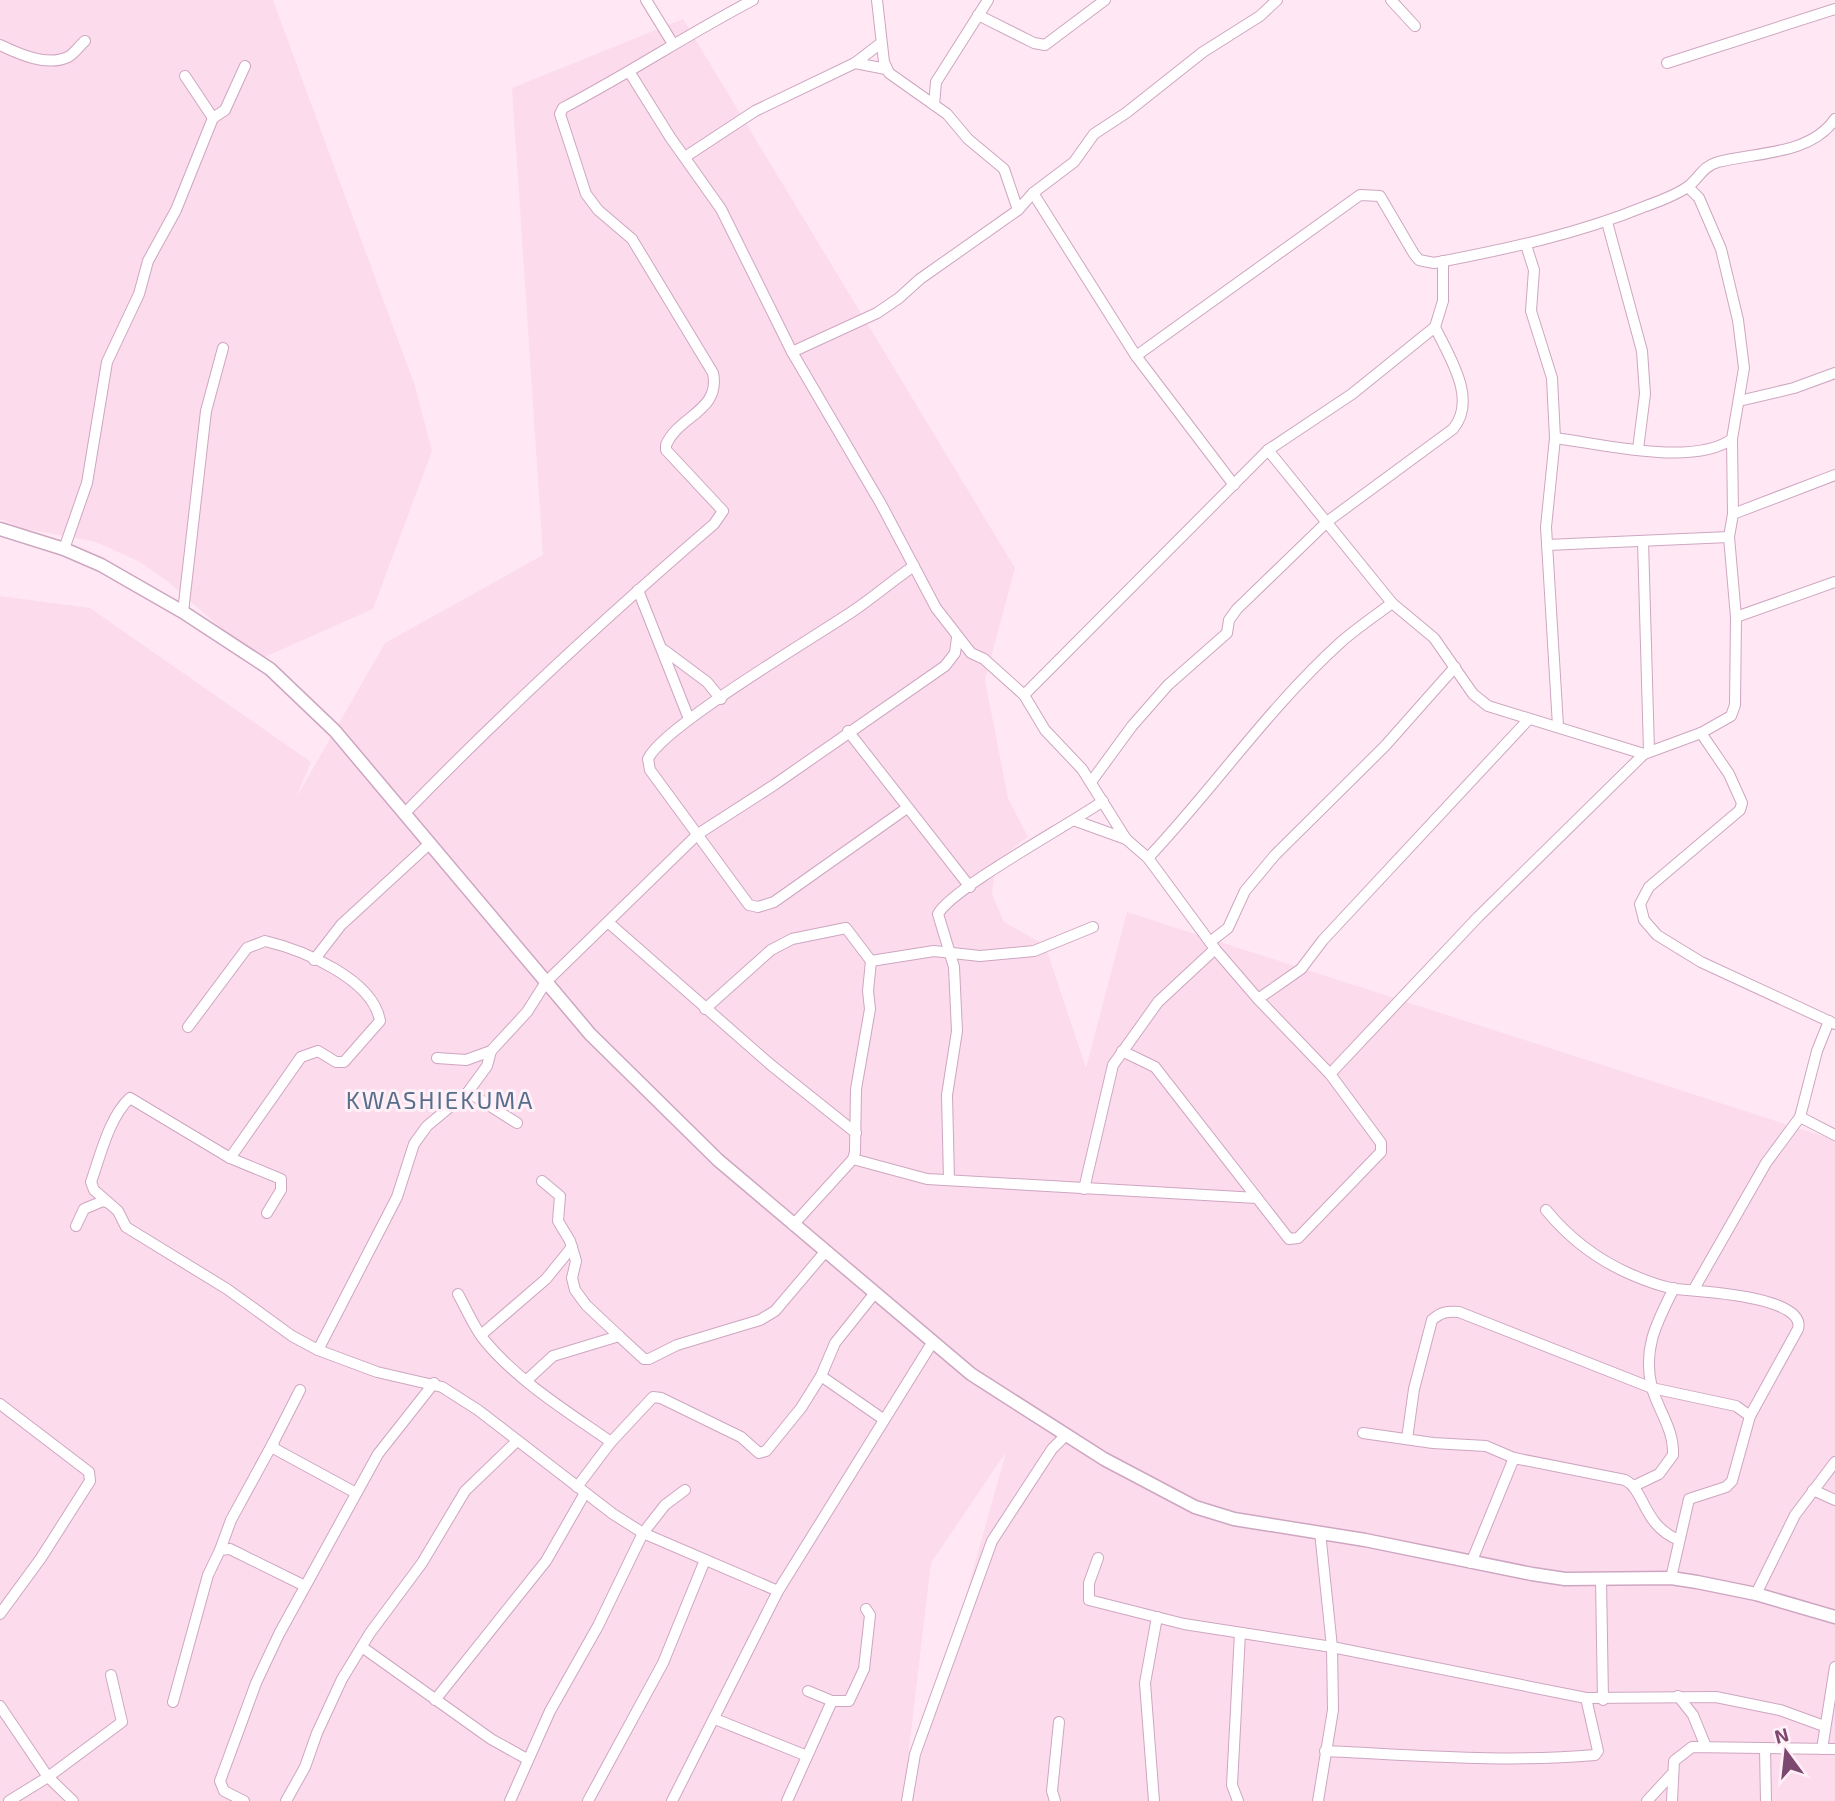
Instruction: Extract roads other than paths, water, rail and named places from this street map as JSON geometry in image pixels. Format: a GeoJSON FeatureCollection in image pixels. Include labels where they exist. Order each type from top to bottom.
{"type":"FeatureCollection","features":[{"type":"Feature","properties":{"kind":"street"},"geometry":{"type":"LineString","coordinates":[[646,0],[673,44]]}},
{"type":"Feature","properties":{"kind":"street"},"geometry":{"type":"LineString","coordinates":[[404,814],[491,724],[714,524],[723,511],[666,450],[666,445],[710,401],[715,384],[713,373],[632,239],[598,210],[586,194],[560,114],[563,107],[630,73],[673,44],[752,0]]}},
{"type":"Feature","properties":{"kind":"street"},"geometry":{"type":"LineString","coordinates":[[877,0],[886,69]]}},
{"type":"Feature","properties":{"kind":"street"},"geometry":{"type":"LineString","coordinates":[[934,105],[936,82],[988,0]]}},
{"type":"Feature","properties":{"kind":"street"},"geometry":{"type":"LineString","coordinates":[[978,15],[1034,43],[1045,45],[1105,0]]}},
{"type":"Feature","properties":{"kind":"street"},"geometry":{"type":"LineString","coordinates":[[792,352],[877,313],[1018,210],[1033,193],[1074,162],[1094,134],[1126,113],[1203,52],[1260,16],[1277,0]]}},
{"type":"Feature","properties":{"kind":"street"},"geometry":{"type":"LineString","coordinates":[[1391,0],[1415,26]]}},
{"type":"Feature","properties":{"kind":"street"},"geometry":{"type":"LineString","coordinates":[[1667,63],[1835,9]]}},
{"type":"Feature","properties":{"kind":"street"},"geometry":{"type":"LineString","coordinates":[[0,46],[31,58],[51,60],[68,57],[85,41]]}},
{"type":"Feature","properties":{"kind":"street"},"geometry":{"type":"LineString","coordinates":[[685,157],[772,102],[855,63],[881,43]]}},
{"type":"Feature","properties":{"kind":"street"},"geometry":{"type":"LineString","coordinates":[[855,63],[886,69],[934,105],[1004,169],[1018,210]]}},
{"type":"Feature","properties":{"kind":"street"},"geometry":{"type":"LineString","coordinates":[[64,550],[88,483],[107,362],[139,294],[148,261],[176,210],[213,118],[225,110],[245,66]]}},
{"type":"Feature","properties":{"kind":"street"},"geometry":{"type":"LineString","coordinates":[[630,73],[721,209],[792,352],[936,608],[971,653],[984,659],[1024,695],[1045,730],[1091,782],[1126,839],[1148,858],[1212,945],[1258,999],[1330,1074],[1381,1143],[1378,1157],[1294,1240],[1289,1238],[1155,1067],[1122,1051]]}},
{"type":"Feature","properties":{"kind":"street"},"geometry":{"type":"LineString","coordinates":[[185,76],[213,118]]}},
{"type":"Feature","properties":{"kind":"street"},"geometry":{"type":"LineString","coordinates":[[1136,356],[1360,195],[1380,196],[1419,260],[1427,263],[1443,261],[1525,245],[1607,222],[1688,187],[1711,166],[1767,156],[1825,133],[1835,119]]}},
{"type":"Feature","properties":{"kind":"street"},"geometry":{"type":"LineString","coordinates":[[1330,1074],[1478,918],[1646,752],[1701,733],[1731,716],[1735,705],[1736,617],[1729,537],[1732,514],[1732,439],[1744,368],[1738,320],[1721,248],[1699,198],[1688,187]]}},
{"type":"Feature","properties":{"kind":"street"},"geometry":{"type":"LineString","coordinates":[[1033,193],[1136,356],[1234,485]]}},
{"type":"Feature","properties":{"kind":"street"},"geometry":{"type":"LineString","coordinates":[[1607,222],[1644,371],[1638,449]]}},
{"type":"Feature","properties":{"kind":"street"},"geometry":{"type":"LineString","coordinates":[[1525,245],[1534,270],[1531,311],[1552,378],[1555,438],[1547,511],[1547,545],[1558,726]]}},
{"type":"Feature","properties":{"kind":"street"},"geometry":{"type":"LineString","coordinates":[[1024,695],[1268,450],[1352,394],[1435,327],[1443,301],[1443,261]]}},
{"type":"Feature","properties":{"kind":"street"},"geometry":{"type":"LineString","coordinates":[[1091,782],[1132,726],[1160,694],[1227,633],[1229,620],[1237,609],[1328,521],[1453,429],[1460,421],[1464,404],[1459,378],[1435,327]]}},
{"type":"Feature","properties":{"kind":"street"},"geometry":{"type":"LineString","coordinates":[[183,612],[206,411],[223,348]]}},
{"type":"Feature","properties":{"kind":"street"},"geometry":{"type":"LineString","coordinates":[[1739,401],[1794,388],[1835,373]]}},
{"type":"Feature","properties":{"kind":"street"},"geometry":{"type":"LineString","coordinates":[[1555,438],[1638,449],[1709,451],[1732,439]]}},
{"type":"Feature","properties":{"kind":"street"},"geometry":{"type":"LineString","coordinates":[[1268,450],[1392,603],[1434,638],[1473,694],[1488,706],[1528,720],[1646,752]]}},
{"type":"Feature","properties":{"kind":"street"},"geometry":{"type":"LineString","coordinates":[[1732,514],[1835,475]]}},
{"type":"Feature","properties":{"kind":"street"},"geometry":{"type":"LineString","coordinates":[[0,529],[101,565],[183,612],[280,678],[335,731],[428,845],[590,1034],[708,1151],[932,1343],[971,1374],[1065,1436],[1195,1507],[1234,1519],[1321,1532],[1471,1563],[1565,1578],[1671,1578],[1756,1594],[1835,1617]]}},
{"type":"Feature","properties":{"kind":"street"},"geometry":{"type":"LineString","coordinates":[[1547,545],[1729,537]]}},
{"type":"Feature","properties":{"kind":"street"},"geometry":{"type":"LineString","coordinates":[[1643,541],[1646,752]]}},
{"type":"Feature","properties":{"kind":"street"},"geometry":{"type":"LineString","coordinates":[[907,807],[774,902],[758,907],[748,905],[648,765],[648,759],[655,747],[689,719],[914,566]]}},
{"type":"Feature","properties":{"kind":"street"},"geometry":{"type":"LineString","coordinates":[[1736,617],[1835,582]]}},
{"type":"Feature","properties":{"kind":"street"},"geometry":{"type":"LineString","coordinates":[[638,590],[649,625],[664,650],[689,719]]}},
{"type":"Feature","properties":{"kind":"street"},"geometry":{"type":"LineString","coordinates":[[1148,858],[1180,825],[1233,757],[1321,662],[1343,640],[1392,603]]}},
{"type":"Feature","properties":{"kind":"street"},"geometry":{"type":"LineString","coordinates":[[945,666],[955,653],[957,638]]}},
{"type":"Feature","properties":{"kind":"street"},"geometry":{"type":"LineString","coordinates":[[664,650],[707,682],[721,699]]}},
{"type":"Feature","properties":{"kind":"street"},"geometry":{"type":"LineString","coordinates":[[437,1058],[466,1060],[491,1051],[527,1012],[547,982],[698,834],[775,785],[848,731],[945,666],[971,653]]}},
{"type":"Feature","properties":{"kind":"street"},"geometry":{"type":"LineString","coordinates":[[1084,1189],[1110,1074],[1122,1051],[1158,1002],[1228,928],[1245,891],[1275,855],[1385,746],[1455,667]]}},
{"type":"Feature","properties":{"kind":"street"},"geometry":{"type":"LineString","coordinates":[[1258,999],[1301,969],[1323,940],[1528,720]]}},
{"type":"Feature","properties":{"kind":"street"},"geometry":{"type":"LineString","coordinates":[[848,731],[970,887]]}},
{"type":"Feature","properties":{"kind":"street"},"geometry":{"type":"LineString","coordinates":[[1694,1289],[1766,1163],[1800,1117],[1817,1051],[1832,1022],[1701,962],[1657,935],[1644,920],[1640,905],[1650,887],[1740,810],[1742,803],[1729,774],[1701,733]]}},
{"type":"Feature","properties":{"kind":"street"},"geometry":{"type":"LineString","coordinates":[[949,1180],[950,1128],[947,1095],[957,1038],[954,972],[937,914],[947,903],[970,887],[1076,821],[1103,801]]}},
{"type":"Feature","properties":{"kind":"street"},"geometry":{"type":"LineString","coordinates":[[1076,821],[1126,839]]}},
{"type":"Feature","properties":{"kind":"street"},"geometry":{"type":"LineString","coordinates":[[314,960],[341,925],[428,845]]}},
{"type":"Feature","properties":{"kind":"street"},"geometry":{"type":"LineString","coordinates":[[608,923],[705,1009],[856,1133]]}},
{"type":"Feature","properties":{"kind":"street"},"geometry":{"type":"LineString","coordinates":[[871,961],[949,951],[980,956],[1034,951],[1093,927]]}},
{"type":"Feature","properties":{"kind":"street"},"geometry":{"type":"LineString","coordinates":[[705,1009],[771,950],[792,939],[846,928],[871,961],[868,991],[870,1009],[856,1089],[853,1159],[793,1225]]}},
{"type":"Feature","properties":{"kind":"street"},"geometry":{"type":"LineString","coordinates":[[188,1027],[252,946],[265,942],[314,960],[359,984],[380,1021],[344,1062],[335,1062],[318,1051],[301,1056],[230,1158]]}},
{"type":"Feature","properties":{"kind":"street"},"geometry":{"type":"LineString","coordinates":[[318,1350],[397,1197],[414,1144],[427,1126],[468,1092],[487,1066],[491,1051]]}},
{"type":"Feature","properties":{"kind":"street"},"geometry":{"type":"LineString","coordinates":[[468,1092],[517,1123]]}},
{"type":"Feature","properties":{"kind":"street"},"geometry":{"type":"LineString","coordinates":[[267,1213],[281,1190],[281,1179],[230,1158],[130,1098],[124,1103],[91,1182],[94,1191],[118,1211],[127,1227],[318,1350],[377,1372],[435,1383],[478,1410],[581,1490],[643,1533],[778,1591]]}},
{"type":"Feature","properties":{"kind":"street"},"geometry":{"type":"LineString","coordinates":[[1800,1117],[1835,1135]]}},
{"type":"Feature","properties":{"kind":"street"},"geometry":{"type":"LineString","coordinates":[[853,1159],[918,1177],[949,1180],[1257,1198]]}},
{"type":"Feature","properties":{"kind":"street"},"geometry":{"type":"LineString","coordinates":[[542,1181],[559,1196],[558,1221],[576,1261],[572,1278],[575,1290],[586,1306],[644,1359],[677,1345],[760,1320],[775,1311],[825,1252]]}},
{"type":"Feature","properties":{"kind":"street"},"geometry":{"type":"LineString","coordinates":[[76,1226],[84,1209],[103,1201],[110,1203]]}},
{"type":"Feature","properties":{"kind":"street"},"geometry":{"type":"LineString","coordinates":[[1546,1210],[1570,1237],[1604,1261],[1631,1274],[1674,1289],[1733,1294],[1768,1303],[1794,1312],[1798,1319],[1798,1329],[1750,1416],[1732,1481],[1726,1487],[1689,1499],[1671,1578]]}},
{"type":"Feature","properties":{"kind":"street"},"geometry":{"type":"LineString","coordinates":[[481,1335],[546,1279],[572,1247]]}},
{"type":"Feature","properties":{"kind":"street"},"geometry":{"type":"LineString","coordinates":[[1634,1486],[1659,1474],[1673,1455],[1668,1424],[1652,1388],[1650,1340],[1674,1289]]}},
{"type":"Feature","properties":{"kind":"street"},"geometry":{"type":"LineString","coordinates":[[458,1294],[481,1335],[527,1380],[611,1442]]}},
{"type":"Feature","properties":{"kind":"street"},"geometry":{"type":"LineString","coordinates":[[435,1700],[546,1561],[581,1490],[611,1442],[653,1397],[661,1398],[741,1437],[760,1453],[766,1451],[801,1408],[821,1376],[835,1343],[874,1294]]}},
{"type":"Feature","properties":{"kind":"street"},"geometry":{"type":"LineString","coordinates":[[1407,1440],[1414,1389],[1432,1320],[1440,1313],[1459,1312],[1652,1388],[1736,1406],[1750,1416]]}},
{"type":"Feature","properties":{"kind":"street"},"geometry":{"type":"LineString","coordinates":[[527,1380],[553,1356],[619,1336]]}},
{"type":"Feature","properties":{"kind":"street"},"geometry":{"type":"LineString","coordinates":[[672,1801],[778,1591],[932,1343]]}},
{"type":"Feature","properties":{"kind":"street"},"geometry":{"type":"LineString","coordinates":[[821,1376],[883,1419]]}},
{"type":"Feature","properties":{"kind":"street"},"geometry":{"type":"LineString","coordinates":[[244,1801],[224,1791],[220,1781],[256,1683],[356,1493],[386,1443],[435,1383]]}},
{"type":"Feature","properties":{"kind":"street"},"geometry":{"type":"LineString","coordinates":[[173,1702],[208,1575],[237,1508],[300,1390]]}},
{"type":"Feature","properties":{"kind":"street"},"geometry":{"type":"LineString","coordinates":[[0,1404],[89,1472],[90,1481],[41,1559],[0,1614]]}},
{"type":"Feature","properties":{"kind":"street"},"geometry":{"type":"LineString","coordinates":[[1363,1433],[1407,1440],[1486,1446],[1514,1458],[1625,1479],[1634,1486],[1639,1501],[1659,1528],[1679,1540]]}},
{"type":"Feature","properties":{"kind":"street"},"geometry":{"type":"LineString","coordinates":[[907,1801],[915,1754],[992,1541],[1052,1449],[1065,1436]]}},
{"type":"Feature","properties":{"kind":"street"},"geometry":{"type":"LineString","coordinates":[[286,1801],[306,1767],[317,1733],[342,1679],[362,1647],[422,1563],[469,1485],[517,1441]]}},
{"type":"Feature","properties":{"kind":"street"},"geometry":{"type":"LineString","coordinates":[[273,1443],[275,1450],[356,1493]]}},
{"type":"Feature","properties":{"kind":"street"},"geometry":{"type":"LineString","coordinates":[[1471,1563],[1514,1458]]}},
{"type":"Feature","properties":{"kind":"street"},"geometry":{"type":"LineString","coordinates":[[1756,1594],[1795,1515],[1835,1462]]}},
{"type":"Feature","properties":{"kind":"street"},"geometry":{"type":"LineString","coordinates":[[510,1801],[550,1711],[598,1626],[643,1533],[665,1505],[685,1490]]}},
{"type":"Feature","properties":{"kind":"street"},"geometry":{"type":"LineString","coordinates":[[1813,1490],[1835,1500]]}},
{"type":"Feature","properties":{"kind":"street"},"geometry":{"type":"LineString","coordinates":[[1318,1801],[1333,1710],[1332,1647],[1321,1532]]}},
{"type":"Feature","properties":{"kind":"street"},"geometry":{"type":"LineString","coordinates":[[220,1550],[230,1549],[305,1586]]}},
{"type":"Feature","properties":{"kind":"street"},"geometry":{"type":"LineString","coordinates":[[1098,1558],[1089,1583],[1089,1600],[1157,1616],[1240,1633],[1332,1647],[1586,1698],[1603,1700],[1716,1697],[1780,1710],[1824,1726]]}},
{"type":"Feature","properties":{"kind":"street"},"geometry":{"type":"LineString","coordinates":[[588,1801],[663,1663],[705,1560]]}},
{"type":"Feature","properties":{"kind":"street"},"geometry":{"type":"LineString","coordinates":[[1601,1579],[1603,1700]]}},
{"type":"Feature","properties":{"kind":"street"},"geometry":{"type":"LineString","coordinates":[[808,1691],[832,1701],[849,1701],[864,1669],[870,1615],[866,1609]]}},
{"type":"Feature","properties":{"kind":"street"},"geometry":{"type":"LineString","coordinates":[[1154,1801],[1145,1683],[1157,1616]]}},
{"type":"Feature","properties":{"kind":"street"},"geometry":{"type":"LineString","coordinates":[[1238,1801],[1233,1785],[1240,1633]]}},
{"type":"Feature","properties":{"kind":"street"},"geometry":{"type":"LineString","coordinates":[[362,1647],[435,1700],[527,1759]]}},
{"type":"Feature","properties":{"kind":"street"},"geometry":{"type":"LineString","coordinates":[[1822,1749],[1835,1667]]}},
{"type":"Feature","properties":{"kind":"street"},"geometry":{"type":"LineString","coordinates":[[9,1801],[48,1777],[122,1722],[111,1675]]}},
{"type":"Feature","properties":{"kind":"street"},"geometry":{"type":"LineString","coordinates":[[1678,1696],[1693,1715],[1706,1747]]}},
{"type":"Feature","properties":{"kind":"street"},"geometry":{"type":"LineString","coordinates":[[1325,1751],[1519,1759],[1595,1755],[1598,1751],[1586,1698]]}},
{"type":"Feature","properties":{"kind":"street"},"geometry":{"type":"LineString","coordinates":[[787,1801],[807,1756],[814,1748],[826,1710],[832,1701]]}},
{"type":"Feature","properties":{"kind":"street"},"geometry":{"type":"LineString","coordinates":[[0,1706],[48,1777],[73,1801]]}},
{"type":"Feature","properties":{"kind":"street"},"geometry":{"type":"LineString","coordinates":[[715,1719],[807,1756]]}},
{"type":"Feature","properties":{"kind":"street"},"geometry":{"type":"LineString","coordinates":[[1055,1801],[1052,1791],[1059,1722]]}},
{"type":"Feature","properties":{"kind":"street"},"geometry":{"type":"LineString","coordinates":[[1672,1801],[1671,1775],[1674,1761],[1692,1747],[1835,1749]]}},
{"type":"Feature","properties":{"kind":"street"},"geometry":{"type":"LineString","coordinates":[[1765,1748],[1766,1801]]}},
{"type":"Feature","properties":{"kind":"street"},"geometry":{"type":"LineString","coordinates":[[1647,1801],[1671,1775]]}},
{"type":"Feature","properties":{"kind":"district","name":"KWASHIEKUMA"},"geometry":{"type":"Point","coordinates":[440,1101]}}]}
